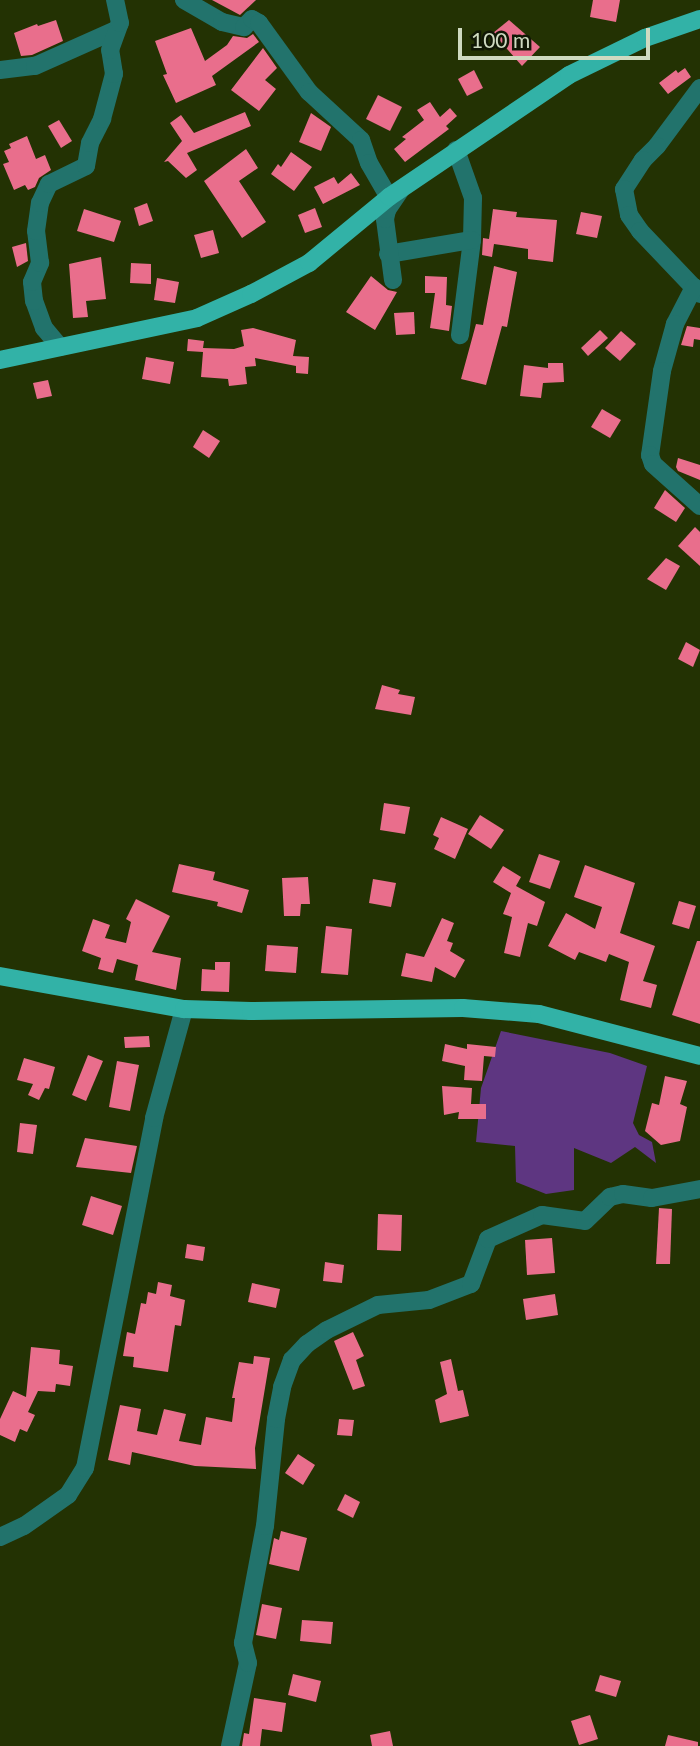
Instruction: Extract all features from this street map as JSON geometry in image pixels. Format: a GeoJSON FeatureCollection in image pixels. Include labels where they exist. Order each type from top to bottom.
{"type":"FeatureCollection","features":[{"type":"Feature","properties":{"kind":"main road"},"geometry":{"type":"LineString","coordinates":[[0,360],[197,318],[251,294],[309,263],[396,192],[569,75],[645,38],[700,19]]}},
{"type":"Feature","properties":{"kind":"main road"},"geometry":{"type":"LineString","coordinates":[[0,976],[184,1009],[251,1011],[463,1008],[539,1014],[700,1056]]}},
{"type":"Feature","properties":{"kind":"street"},"geometry":{"type":"LineString","coordinates":[[60,347],[44,328],[34,301],[32,282],[40,263],[36,232],[40,204],[49,184],[86,166],[90,143],[110,95],[114,74],[110,50],[120,23],[116,0]]}},
{"type":"Feature","properties":{"kind":"street"},"geometry":{"type":"LineString","coordinates":[[184,0],[222,22],[244,27],[252,19],[259,23],[309,92],[361,140],[369,163],[396,192],[387,209],[384,227],[393,280]]}},
{"type":"Feature","properties":{"kind":"street"},"geometry":{"type":"LineString","coordinates":[[0,70],[35,66],[117,30]]}},
{"type":"Feature","properties":{"kind":"street"},"geometry":{"type":"LineString","coordinates":[[700,88],[657,146],[643,160],[624,189],[629,215],[639,231],[697,290],[675,324],[662,371],[650,454],[653,464],[700,506]]}},
{"type":"Feature","properties":{"kind":"street"},"geometry":{"type":"LineString","coordinates":[[456,150],[472,198],[472,240],[460,335]]}},
{"type":"Feature","properties":{"kind":"street"},"geometry":{"type":"LineString","coordinates":[[388,254],[472,240]]}},
{"type":"Feature","properties":{"kind":"street"},"geometry":{"type":"LineString","coordinates":[[0,1537],[24,1526],[68,1495],[85,1468],[154,1118],[184,1009]]}},
{"type":"Feature","properties":{"kind":"street"},"geometry":{"type":"LineString","coordinates":[[230,1746],[248,1663],[243,1643],[265,1525],[276,1419],[282,1387],[292,1360],[307,1344],[327,1330],[378,1306],[429,1300],[471,1283],[488,1239],[542,1215],[585,1221],[610,1198],[622,1194],[653,1198],[700,1189]]}},
{"type":"Feature","properties":{"kind":"shaded area"},"geometry":{"type":"Polygon","coordinates":[[[501,1031],[610,1053],[647,1066],[633,1123],[639,1135],[652,1142],[656,1163],[635,1147],[611,1163],[574,1148],[574,1190],[546,1194],[516,1182],[515,1146],[476,1142],[481,1088],[501,1031]]]}},
{"type":"Feature","properties":{"kind":"building"},"geometry":{"type":"Polygon","coordinates":[[[212,0],[256,0],[240,15],[212,0]]]}},
{"type":"Feature","properties":{"kind":"building"},"geometry":{"type":"Polygon","coordinates":[[[593,0],[620,0],[616,22],[590,17],[593,0]]]}},
{"type":"Feature","properties":{"kind":"building"},"geometry":{"type":"Polygon","coordinates":[[[56,20],[63,41],[32,55],[21,56],[14,33],[56,20]]]}},
{"type":"Feature","properties":{"kind":"building"},"geometry":{"type":"Polygon","coordinates":[[[509,20],[540,47],[522,66],[493,33],[509,20]]]}},
{"type":"Feature","properties":{"kind":"building"},"geometry":{"type":"Polygon","coordinates":[[[191,28],[205,61],[227,45],[233,36],[247,38],[253,34],[259,42],[212,76],[216,85],[176,103],[163,75],[167,74],[155,41],[191,28]]]}},
{"type":"Feature","properties":{"kind":"building"},"geometry":{"type":"Polygon","coordinates":[[[263,48],[277,68],[265,80],[276,89],[259,111],[231,90],[263,48]]]}},
{"type":"Feature","properties":{"kind":"building"},"geometry":{"type":"Polygon","coordinates":[[[685,68],[691,77],[668,94],[659,83],[676,70],[678,73],[685,68]]]}},
{"type":"Feature","properties":{"kind":"building"},"geometry":{"type":"Polygon","coordinates":[[[474,70],[483,88],[467,96],[458,79],[474,70]]]}},
{"type":"Feature","properties":{"kind":"building"},"geometry":{"type":"Polygon","coordinates":[[[378,95],[402,107],[390,131],[366,119],[378,95]]]}},
{"type":"Feature","properties":{"kind":"building"},"geometry":{"type":"Polygon","coordinates":[[[430,102],[440,117],[450,108],[457,116],[446,126],[449,129],[405,162],[394,149],[406,139],[402,137],[424,120],[417,110],[430,102]]]}},
{"type":"Feature","properties":{"kind":"building"},"geometry":{"type":"Polygon","coordinates":[[[245,112],[251,126],[187,153],[197,170],[186,178],[168,161],[164,162],[182,141],[170,123],[181,115],[194,133],[245,112]]]}},
{"type":"Feature","properties":{"kind":"building"},"geometry":{"type":"Polygon","coordinates":[[[311,113],[331,127],[321,151],[299,142],[311,113]]]}},
{"type":"Feature","properties":{"kind":"building"},"geometry":{"type":"Polygon","coordinates":[[[59,120],[72,141],[61,148],[48,126],[59,120]]]}},
{"type":"Feature","properties":{"kind":"building"},"geometry":{"type":"Polygon","coordinates":[[[27,136],[36,159],[45,155],[51,170],[39,178],[35,187],[28,190],[25,185],[14,190],[3,164],[9,162],[4,151],[11,148],[9,144],[27,136]]]}},
{"type":"Feature","properties":{"kind":"building"},"geometry":{"type":"Polygon","coordinates":[[[246,149],[258,168],[239,181],[266,222],[242,238],[204,181],[246,149]]]}},
{"type":"Feature","properties":{"kind":"building"},"geometry":{"type":"Polygon","coordinates":[[[291,152],[312,167],[294,191],[271,174],[278,164],[281,167],[291,152]]]}},
{"type":"Feature","properties":{"kind":"building"},"geometry":{"type":"Polygon","coordinates":[[[351,173],[360,185],[323,204],[314,187],[334,177],[338,184],[351,173]]]}},
{"type":"Feature","properties":{"kind":"building"},"geometry":{"type":"Polygon","coordinates":[[[147,203],[153,221],[139,226],[134,208],[147,203]]]}},
{"type":"Feature","properties":{"kind":"building"},"geometry":{"type":"Polygon","coordinates":[[[315,208],[322,227],[305,233],[298,215],[315,208]]]}},
{"type":"Feature","properties":{"kind":"building"},"geometry":{"type":"Polygon","coordinates":[[[84,209],[121,221],[114,242],[77,231],[84,209]]]}},
{"type":"Feature","properties":{"kind":"building"},"geometry":{"type":"Polygon","coordinates":[[[493,209],[517,212],[516,217],[557,220],[553,262],[528,259],[528,249],[494,244],[492,257],[482,255],[483,238],[489,239],[493,209]]]}},
{"type":"Feature","properties":{"kind":"building"},"geometry":{"type":"Polygon","coordinates":[[[581,212],[602,216],[597,238],[576,234],[581,212]]]}},
{"type":"Feature","properties":{"kind":"building"},"geometry":{"type":"Polygon","coordinates":[[[213,230],[219,253],[201,258],[194,235],[213,230]]]}},
{"type":"Feature","properties":{"kind":"building"},"geometry":{"type":"Polygon","coordinates":[[[26,243],[28,261],[17,267],[12,247],[26,243]]]}},
{"type":"Feature","properties":{"kind":"building"},"geometry":{"type":"Polygon","coordinates":[[[101,257],[106,299],[86,301],[88,317],[73,318],[69,264],[101,257]]]}},
{"type":"Feature","properties":{"kind":"building"},"geometry":{"type":"Polygon","coordinates":[[[131,263],[151,264],[151,284],[130,283],[131,263]]]}},
{"type":"Feature","properties":{"kind":"building"},"geometry":{"type":"Polygon","coordinates":[[[494,266],[517,272],[507,327],[502,326],[486,385],[461,379],[476,324],[483,325],[494,266]]]}},
{"type":"Feature","properties":{"kind":"building"},"geometry":{"type":"Polygon","coordinates":[[[371,276],[388,290],[397,292],[375,330],[346,312],[371,276]]]}},
{"type":"Feature","properties":{"kind":"building"},"geometry":{"type":"Polygon","coordinates":[[[425,276],[447,277],[446,305],[452,306],[449,331],[430,328],[435,293],[425,293],[425,276]]]}},
{"type":"Feature","properties":{"kind":"building"},"geometry":{"type":"Polygon","coordinates":[[[157,278],[179,282],[175,303],[154,300],[157,278]]]}},
{"type":"Feature","properties":{"kind":"building"},"geometry":{"type":"Polygon","coordinates":[[[414,312],[415,334],[396,335],[394,313],[414,312]]]}},
{"type":"Feature","properties":{"kind":"building"},"geometry":{"type":"Polygon","coordinates":[[[687,326],[700,328],[700,340],[694,339],[693,347],[681,345],[687,326]]]}},
{"type":"Feature","properties":{"kind":"building"},"geometry":{"type":"Polygon","coordinates":[[[253,328],[296,340],[293,356],[309,357],[308,374],[296,373],[296,366],[255,358],[256,366],[245,367],[247,384],[229,386],[228,379],[201,377],[203,352],[187,351],[188,339],[204,341],[203,348],[234,349],[244,346],[241,330],[253,328]]]}},
{"type":"Feature","properties":{"kind":"building"},"geometry":{"type":"Polygon","coordinates":[[[600,330],[608,338],[588,356],[581,348],[600,330]]]}},
{"type":"Feature","properties":{"kind":"building"},"geometry":{"type":"Polygon","coordinates":[[[621,331],[636,344],[620,361],[605,348],[621,331]]]}},
{"type":"Feature","properties":{"kind":"building"},"geometry":{"type":"Polygon","coordinates":[[[146,357],[174,362],[170,384],[142,379],[146,357]]]}},
{"type":"Feature","properties":{"kind":"building"},"geometry":{"type":"Polygon","coordinates":[[[548,363],[563,363],[564,382],[543,383],[541,398],[520,396],[524,365],[548,368],[548,363]]]}},
{"type":"Feature","properties":{"kind":"building"},"geometry":{"type":"Polygon","coordinates":[[[48,380],[52,396],[37,399],[33,383],[48,380]]]}},
{"type":"Feature","properties":{"kind":"building"},"geometry":{"type":"Polygon","coordinates":[[[602,409],[621,420],[610,438],[591,427],[602,409]]]}},
{"type":"Feature","properties":{"kind":"building"},"geometry":{"type":"Polygon","coordinates":[[[203,430],[220,441],[209,458],[193,447],[203,430]]]}},
{"type":"Feature","properties":{"kind":"building"},"geometry":{"type":"Polygon","coordinates":[[[678,458],[700,465],[700,480],[678,471],[678,458]]]}},
{"type":"Feature","properties":{"kind":"building"},"geometry":{"type":"Polygon","coordinates":[[[665,490],[685,508],[676,522],[654,508],[665,490]]]}},
{"type":"Feature","properties":{"kind":"building"},"geometry":{"type":"Polygon","coordinates":[[[695,527],[700,532],[700,566],[678,546],[695,527]]]}},
{"type":"Feature","properties":{"kind":"building"},"geometry":{"type":"Polygon","coordinates":[[[666,558],[680,566],[666,590],[647,579],[666,558]]]}},
{"type":"Feature","properties":{"kind":"building"},"geometry":{"type":"Polygon","coordinates":[[[686,642],[700,650],[693,667],[678,659],[686,642]]]}},
{"type":"Feature","properties":{"kind":"building"},"geometry":{"type":"Polygon","coordinates":[[[382,685],[400,690],[398,694],[415,697],[411,715],[375,709],[382,685]]]}},
{"type":"Feature","properties":{"kind":"building"},"geometry":{"type":"Polygon","coordinates":[[[384,803],[410,807],[405,834],[380,830],[384,803]]]}},
{"type":"Feature","properties":{"kind":"building"},"geometry":{"type":"Polygon","coordinates":[[[480,815],[504,830],[491,849],[468,834],[480,815]]]}},
{"type":"Feature","properties":{"kind":"building"},"geometry":{"type":"Polygon","coordinates":[[[441,817],[468,829],[455,859],[434,849],[439,838],[433,835],[441,817]]]}},
{"type":"Feature","properties":{"kind":"building"},"geometry":{"type":"Polygon","coordinates":[[[539,854],[560,861],[550,889],[529,882],[539,854]]]}},
{"type":"Feature","properties":{"kind":"building"},"geometry":{"type":"Polygon","coordinates":[[[179,864],[215,872],[213,880],[249,890],[242,913],[217,906],[218,902],[172,892],[179,864]]]}},
{"type":"Feature","properties":{"kind":"building"},"geometry":{"type":"Polygon","coordinates":[[[585,865],[635,883],[620,933],[655,946],[643,981],[657,985],[651,1008],[620,1000],[629,962],[609,954],[606,962],[579,952],[575,960],[548,946],[566,913],[595,929],[602,907],[574,897],[585,865]]]}},
{"type":"Feature","properties":{"kind":"building"},"geometry":{"type":"Polygon","coordinates":[[[503,866],[521,877],[516,886],[545,902],[537,926],[528,923],[520,957],[504,953],[512,917],[503,914],[511,893],[493,882],[503,866]]]}},
{"type":"Feature","properties":{"kind":"building"},"geometry":{"type":"Polygon","coordinates":[[[308,877],[310,904],[301,904],[300,916],[284,916],[282,878],[308,877]]]}},
{"type":"Feature","properties":{"kind":"building"},"geometry":{"type":"Polygon","coordinates":[[[373,879],[396,883],[391,907],[369,903],[373,879]]]}},
{"type":"Feature","properties":{"kind":"building"},"geometry":{"type":"Polygon","coordinates":[[[136,899],[170,916],[152,952],[181,958],[176,990],[135,980],[138,965],[117,959],[113,973],[98,969],[101,958],[82,951],[93,919],[110,925],[105,938],[126,943],[131,922],[126,919],[136,899]]]}},
{"type":"Feature","properties":{"kind":"building"},"geometry":{"type":"Polygon","coordinates":[[[679,901],[696,906],[689,929],[672,924],[679,901]]]}},
{"type":"Feature","properties":{"kind":"building"},"geometry":{"type":"Polygon","coordinates":[[[442,918],[454,923],[447,941],[453,943],[450,951],[465,960],[455,978],[435,967],[432,982],[401,976],[406,953],[424,957],[442,918]]]}},
{"type":"Feature","properties":{"kind":"building"},"geometry":{"type":"Polygon","coordinates":[[[326,926],[352,929],[348,975],[321,973],[326,926]]]}},
{"type":"Feature","properties":{"kind":"building"},"geometry":{"type":"Polygon","coordinates":[[[697,941],[700,941],[700,1024],[672,1015],[697,941]]]}},
{"type":"Feature","properties":{"kind":"building"},"geometry":{"type":"Polygon","coordinates":[[[267,945],[298,947],[296,973],[265,971],[267,945]]]}},
{"type":"Feature","properties":{"kind":"building"},"geometry":{"type":"Polygon","coordinates":[[[215,962],[230,962],[229,992],[201,991],[202,969],[215,970],[215,962]]]}},
{"type":"Feature","properties":{"kind":"building"},"geometry":{"type":"Polygon","coordinates":[[[149,1036],[150,1047],[125,1048],[124,1037],[149,1036]]]}},
{"type":"Feature","properties":{"kind":"building"},"geometry":{"type":"Polygon","coordinates":[[[445,1044],[467,1049],[467,1044],[496,1047],[495,1057],[484,1056],[482,1081],[464,1080],[465,1066],[442,1061],[445,1044]]]}},
{"type":"Feature","properties":{"kind":"building"},"geometry":{"type":"Polygon","coordinates":[[[88,1055],[103,1061],[86,1101],[72,1095],[88,1055]]]}},
{"type":"Feature","properties":{"kind":"building"},"geometry":{"type":"Polygon","coordinates":[[[24,1058],[55,1067],[49,1089],[45,1088],[39,1100],[28,1095],[33,1084],[17,1080],[24,1058]]]}},
{"type":"Feature","properties":{"kind":"building"},"geometry":{"type":"Polygon","coordinates":[[[117,1061],[139,1065],[130,1111],[109,1107],[117,1061]]]}},
{"type":"Feature","properties":{"kind":"building"},"geometry":{"type":"Polygon","coordinates":[[[665,1076],[687,1081],[680,1104],[687,1107],[680,1141],[661,1145],[645,1131],[652,1103],[659,1105],[665,1076]]]}},
{"type":"Feature","properties":{"kind":"building"},"geometry":{"type":"Polygon","coordinates":[[[442,1086],[472,1088],[471,1104],[486,1104],[486,1119],[458,1119],[459,1112],[444,1115],[442,1086]]]}},
{"type":"Feature","properties":{"kind":"building"},"geometry":{"type":"Polygon","coordinates":[[[20,1123],[37,1125],[33,1154],[17,1152],[20,1123]]]}},
{"type":"Feature","properties":{"kind":"building"},"geometry":{"type":"Polygon","coordinates":[[[85,1138],[137,1146],[131,1173],[76,1167],[85,1138]]]}},
{"type":"Feature","properties":{"kind":"building"},"geometry":{"type":"Polygon","coordinates":[[[91,1196],[122,1206],[113,1235],[82,1225],[91,1196]]]}},
{"type":"Feature","properties":{"kind":"building"},"geometry":{"type":"Polygon","coordinates":[[[659,1208],[672,1209],[670,1264],[656,1264],[659,1208]]]}},
{"type":"Feature","properties":{"kind":"building"},"geometry":{"type":"Polygon","coordinates":[[[378,1214],[402,1215],[401,1251],[377,1250],[378,1214]]]}},
{"type":"Feature","properties":{"kind":"building"},"geometry":{"type":"Polygon","coordinates":[[[552,1238],[555,1273],[527,1275],[525,1240],[552,1238]]]}},
{"type":"Feature","properties":{"kind":"building"},"geometry":{"type":"Polygon","coordinates":[[[187,1244],[205,1247],[203,1261],[185,1258],[187,1244]]]}},
{"type":"Feature","properties":{"kind":"building"},"geometry":{"type":"Polygon","coordinates":[[[325,1262],[344,1265],[342,1283],[323,1281],[325,1262]]]}},
{"type":"Feature","properties":{"kind":"building"},"geometry":{"type":"Polygon","coordinates":[[[158,1282],[172,1285],[170,1296],[185,1300],[181,1326],[175,1325],[168,1372],[133,1367],[134,1357],[123,1356],[127,1332],[135,1334],[141,1303],[146,1304],[148,1292],[156,1294],[158,1282]]]}},
{"type":"Feature","properties":{"kind":"building"},"geometry":{"type":"Polygon","coordinates":[[[252,1283],[280,1289],[276,1308],[248,1302],[252,1283]]]}},
{"type":"Feature","properties":{"kind":"building"},"geometry":{"type":"Polygon","coordinates":[[[555,1294],[558,1315],[526,1320],[523,1299],[555,1294]]]}},
{"type":"Feature","properties":{"kind":"building"},"geometry":{"type":"Polygon","coordinates":[[[353,1332],[364,1356],[356,1360],[365,1386],[353,1390],[334,1341],[353,1332]]]}},
{"type":"Feature","properties":{"kind":"building"},"geometry":{"type":"Polygon","coordinates":[[[31,1347],[60,1350],[59,1364],[73,1366],[70,1386],[56,1384],[55,1392],[38,1391],[28,1412],[35,1415],[27,1432],[20,1429],[15,1442],[0,1435],[0,1419],[13,1391],[26,1397],[31,1347]]]}},
{"type":"Feature","properties":{"kind":"building"},"geometry":{"type":"Polygon","coordinates":[[[254,1356],[270,1358],[255,1448],[256,1469],[195,1466],[132,1452],[130,1465],[108,1460],[120,1405],[141,1409],[137,1431],[157,1435],[164,1409],[186,1414],[179,1441],[201,1445],[206,1417],[232,1422],[235,1398],[232,1398],[239,1362],[253,1364],[254,1356]]]}},
{"type":"Feature","properties":{"kind":"building"},"geometry":{"type":"Polygon","coordinates":[[[451,1359],[458,1391],[463,1390],[469,1416],[440,1423],[435,1400],[447,1394],[440,1362],[451,1359]]]}},
{"type":"Feature","properties":{"kind":"building"},"geometry":{"type":"Polygon","coordinates":[[[339,1419],[354,1420],[352,1436],[337,1435],[339,1419]]]}},
{"type":"Feature","properties":{"kind":"building"},"geometry":{"type":"Polygon","coordinates":[[[298,1454],[315,1465],[303,1485],[285,1473],[298,1454]]]}},
{"type":"Feature","properties":{"kind":"building"},"geometry":{"type":"Polygon","coordinates":[[[345,1494],[360,1502],[353,1518],[337,1510],[345,1494]]]}},
{"type":"Feature","properties":{"kind":"building"},"geometry":{"type":"Polygon","coordinates":[[[281,1531],[307,1538],[299,1571],[269,1564],[274,1538],[279,1540],[281,1531]]]}},
{"type":"Feature","properties":{"kind":"building"},"geometry":{"type":"Polygon","coordinates":[[[262,1604],[282,1608],[276,1639],[256,1635],[262,1604]]]}},
{"type":"Feature","properties":{"kind":"building"},"geometry":{"type":"Polygon","coordinates":[[[302,1620],[333,1622],[331,1644],[300,1641],[302,1620]]]}},
{"type":"Feature","properties":{"kind":"building"},"geometry":{"type":"Polygon","coordinates":[[[293,1674],[321,1681],[316,1702],[288,1695],[293,1674]]]}},
{"type":"Feature","properties":{"kind":"building"},"geometry":{"type":"Polygon","coordinates":[[[600,1675],[621,1681],[616,1697],[595,1691],[600,1675]]]}},
{"type":"Feature","properties":{"kind":"building"},"geometry":{"type":"Polygon","coordinates":[[[254,1698],[286,1703],[282,1732],[262,1729],[260,1746],[242,1746],[244,1733],[249,1734],[254,1698]]]}},
{"type":"Feature","properties":{"kind":"building"},"geometry":{"type":"Polygon","coordinates":[[[590,1715],[598,1739],[579,1745],[571,1721],[590,1715]]]}},
{"type":"Feature","properties":{"kind":"building"},"geometry":{"type":"Polygon","coordinates":[[[390,1731],[393,1746],[372,1746],[370,1735],[390,1731]]]}},
{"type":"Feature","properties":{"kind":"building"},"geometry":{"type":"Polygon","coordinates":[[[668,1735],[698,1742],[698,1746],[665,1746],[668,1735]]]}}]}
